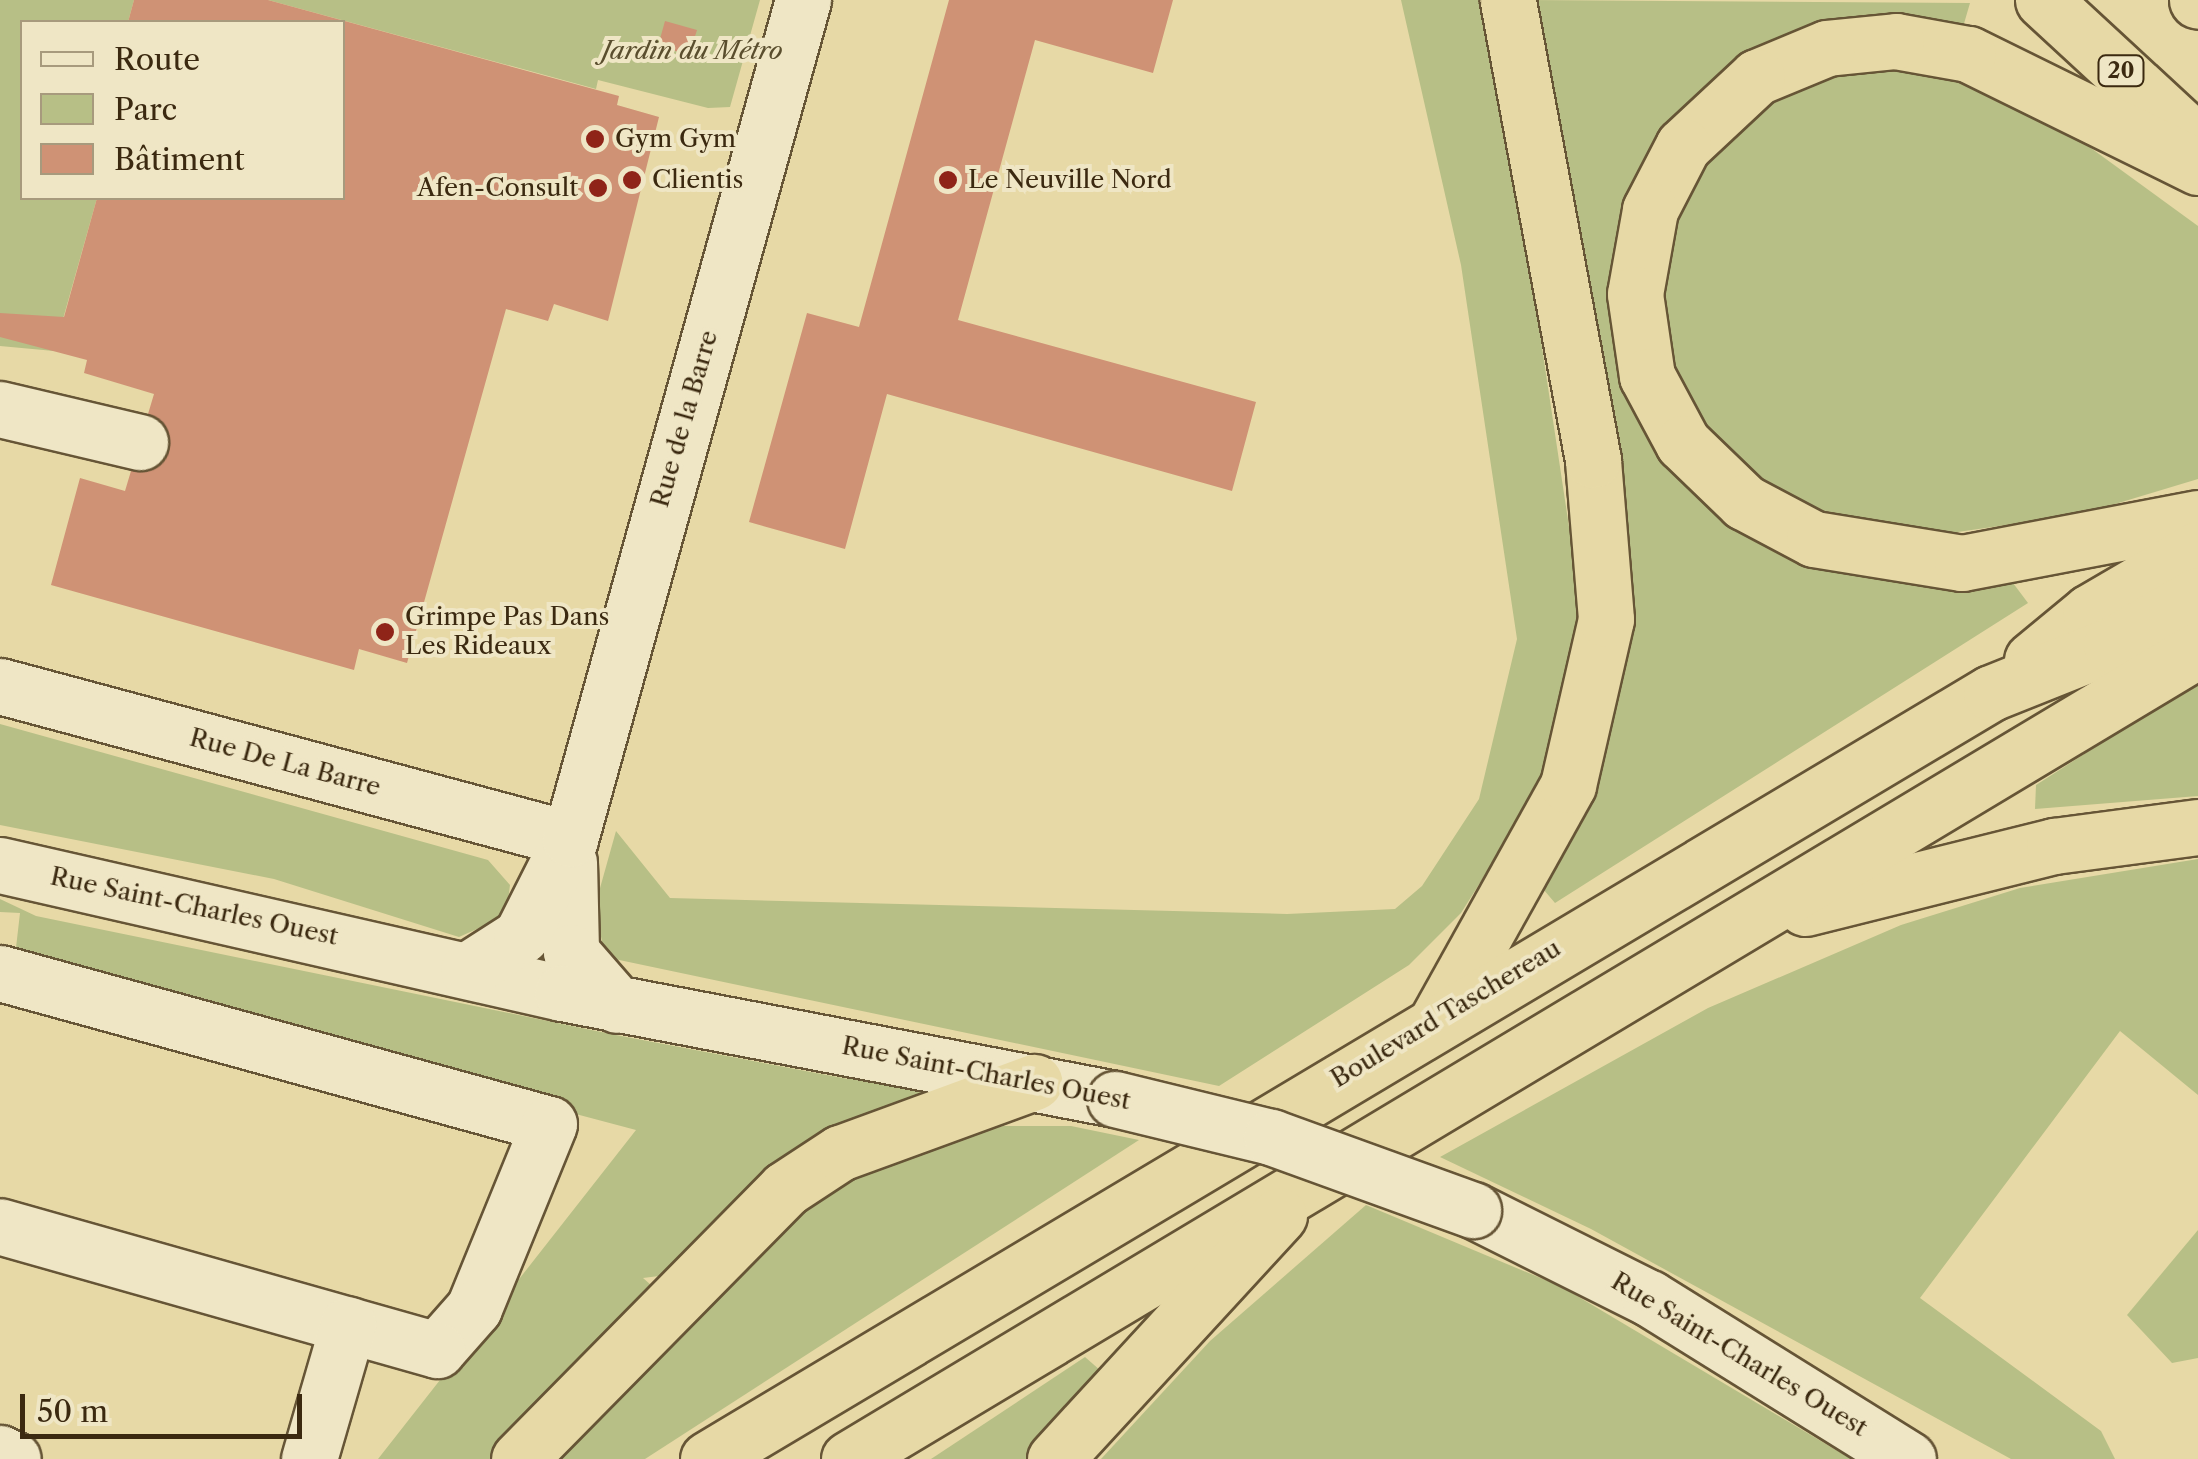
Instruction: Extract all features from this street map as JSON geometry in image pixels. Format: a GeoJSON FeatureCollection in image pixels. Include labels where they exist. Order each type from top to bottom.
{"type":"FeatureCollection","features":[{"type":"Feature","properties":{"kind":"highway"},"geometry":{"type":"LineString","coordinates":[[1439,1017],[1568,785],[1606,619],[1593,460],[1508,0]]}},
{"type":"Feature","properties":{"kind":"highway","name":"20"},"geometry":{"type":"LineString","coordinates":[[2044,0],[2198,142]]}},
{"type":"Feature","properties":{"kind":"highway"},"geometry":{"type":"LineString","coordinates":[[2198,167],[1968,54],[1896,41],[1827,48],[1758,77],[1683,146],[1650,210],[1635,294],[1648,376],[1684,443],[1744,502],[1814,540],[1962,563],[2198,518]]}},
{"type":"Feature","properties":{"kind":"highway"},"geometry":{"type":"LineString","coordinates":[[1991,694],[2090,612],[2198,549]]}},
{"type":"Feature","properties":{"kind":"highway","name":"Boulevard Taschereau"},"geometry":{"type":"LineString","coordinates":[[708,1459],[1439,1017],[1991,694],[2111,645],[2198,595]]}},
{"type":"Feature","properties":{"kind":"highway"},"geometry":{"type":"LineString","coordinates":[[849,1459],[1313,1174],[1753,922],[2198,650]]}},
{"type":"Feature","properties":{"kind":"highway"},"geometry":{"type":"LineString","coordinates":[[1753,922],[2054,846],[2198,827]]}},
{"type":"Feature","properties":{"kind":"highway"},"geometry":{"type":"LineString","coordinates":[[519,1459],[785,1189],[840,1153],[1034,1082]]}},
{"type":"Feature","properties":{"kind":"highway"},"geometry":{"type":"LineString","coordinates":[[1056,1458],[1313,1174]]}},
{"type":"Feature","properties":{"kind":"street","name":"Rue de la Barre"},"geometry":{"type":"LineString","coordinates":[[468,970],[521,936],[570,839],[803,0]]}},
{"type":"Feature","properties":{"kind":"street"},"geometry":{"type":"LineString","coordinates":[[0,409],[140,442]]}},
{"type":"Feature","properties":{"kind":"street","name":"Rue De La Barre"},"geometry":{"type":"LineString","coordinates":[[0,686],[570,839]]}},
{"type":"Feature","properties":{"kind":"street","name":"Rue de la Barre"},"geometry":{"type":"LineString","coordinates":[[570,839],[569,945],[617,1004]]}},
{"type":"Feature","properties":{"kind":"street","name":"Rue Saint-Charles Ouest"},"geometry":{"type":"LineString","coordinates":[[0,865],[617,1004],[1034,1082],[1271,1137],[1473,1210],[1649,1298],[1908,1459]]}},
{"type":"Feature","properties":{"kind":"street"},"geometry":{"type":"LineString","coordinates":[[0,973],[548,1124],[528,1189],[454,1334],[437,1350],[0,1226]]}},
{"type":"Feature","properties":{"kind":"street"},"geometry":{"type":"LineString","coordinates":[[309,1459],[348,1325]]}},
{"type":"Feature","properties":{"kind":"street"},"geometry":{"type":"LineString","coordinates":[[0,1452],[13,1459]]}},
{"type":"Feature","properties":{"kind":"green space"},"geometry":{"type":"Polygon","coordinates":[[[0,0],[134,0],[129,20],[20,20],[20,200],[96,200],[54,351],[0,346],[0,0]]]}},
{"type":"Feature","properties":{"kind":"green space","name":"Jardin du Métro"},"geometry":{"type":"Polygon","coordinates":[[[268,0],[760,0],[730,107],[708,108],[598,80],[596,89],[268,0]]]}},
{"type":"Feature","properties":{"kind":"green space"},"geometry":{"type":"Polygon","coordinates":[[[1401,0],[1479,0],[1510,135],[1582,613],[1542,784],[1461,913],[1409,965],[1219,1086],[605,957],[595,906],[616,831],[670,898],[1287,914],[1395,909],[1422,886],[1479,799],[1517,639],[1461,265],[1401,0]]]}},
{"type":"Feature","properties":{"kind":"green space"},"geometry":{"type":"Polygon","coordinates":[[[1527,0],[1970,3],[1963,27],[1877,24],[1660,154],[1658,436],[1947,584],[2013,583],[2028,603],[1555,903],[1538,883],[1603,744],[1527,0]]]}},
{"type":"Feature","properties":{"kind":"green space"},"geometry":{"type":"Polygon","coordinates":[[[1872,63],[1938,69],[2051,119],[2198,226],[2198,479],[2082,514],[1937,535],[1820,515],[1749,476],[1717,445],[1674,373],[1664,334],[1662,284],[1677,213],[1712,150],[1771,98],[1872,63]]]}},
{"type":"Feature","properties":{"kind":"green space"},"geometry":{"type":"Polygon","coordinates":[[[2198,681],[2198,796],[2035,809],[2036,785],[2198,681]]]}},
{"type":"Feature","properties":{"kind":"green space"},"geometry":{"type":"Polygon","coordinates":[[[0,724],[488,860],[510,885],[506,916],[459,937],[274,879],[0,825],[0,724]]]}},
{"type":"Feature","properties":{"kind":"green space"},"geometry":{"type":"Polygon","coordinates":[[[2198,859],[2198,1095],[2120,1031],[1920,1298],[2101,1431],[2115,1459],[2011,1459],[1591,1229],[1440,1157],[1708,1008],[1901,925],[2020,888],[2198,859]]]}},
{"type":"Feature","properties":{"kind":"green space"},"geometry":{"type":"Polygon","coordinates":[[[0,899],[36,916],[616,1035],[848,1079],[861,1069],[930,1084],[929,1094],[771,1167],[659,1276],[643,1278],[651,1285],[491,1459],[378,1459],[636,1130],[14,965],[20,913],[0,912],[0,899]]]}},
{"type":"Feature","properties":{"kind":"green space"},"geometry":{"type":"Polygon","coordinates":[[[1003,1126],[1071,1126],[1139,1140],[645,1459],[545,1459],[758,1241],[859,1171],[1003,1126]]]}},
{"type":"Feature","properties":{"kind":"green space"},"geometry":{"type":"Polygon","coordinates":[[[1366,1205],[1562,1287],[1851,1459],[1101,1459],[1210,1341],[1366,1205]]]}},
{"type":"Feature","properties":{"kind":"green space"},"geometry":{"type":"Polygon","coordinates":[[[2198,1230],[2198,1358],[2172,1363],[2127,1315],[2198,1230]]]}},
{"type":"Feature","properties":{"kind":"green space"},"geometry":{"type":"Polygon","coordinates":[[[1085,1357],[1101,1371],[1033,1459],[931,1459],[1085,1357]]]}},
{"type":"Feature","properties":{"kind":"building"},"geometry":{"type":"Polygon","coordinates":[[[134,0],[268,0],[341,20],[129,20],[134,0]]]}},
{"type":"Feature","properties":{"kind":"building","name":"Le Neuville Nord"},"geometry":{"type":"Polygon","coordinates":[[[949,0],[1173,0],[1153,73],[1035,40],[958,320],[1256,402],[1232,491],[887,394],[845,549],[749,522],[807,313],[859,327],[949,0]]]}},
{"type":"Feature","properties":{"kind":"building"},"geometry":{"type":"Polygon","coordinates":[[[345,21],[619,96],[617,105],[659,117],[608,321],[554,304],[548,321],[506,309],[407,663],[359,649],[354,670],[51,585],[80,478],[125,491],[154,394],[84,373],[87,360],[0,337],[0,313],[64,317],[96,200],[345,200],[345,21]]]}},
{"type":"Feature","properties":{"kind":"building"},"geometry":{"type":"Polygon","coordinates":[[[665,21],[697,30],[689,55],[658,46],[665,21]]]}},
{"type":"Feature","properties":{"kind":"place","name":"Gym Gym"},"geometry":{"type":"Point","coordinates":[595,139]}},
{"type":"Feature","properties":{"kind":"place","name":"Clientis"},"geometry":{"type":"Point","coordinates":[632,180]}},
{"type":"Feature","properties":{"kind":"place","name":"Le Neuville Nord"},"geometry":{"type":"Point","coordinates":[948,180]}},
{"type":"Feature","properties":{"kind":"place","name":"Afen-Consult"},"geometry":{"type":"Point","coordinates":[598,188]}},
{"type":"Feature","properties":{"kind":"place","name":"Grimpe Pas Dans Les Rideaux"},"geometry":{"type":"Point","coordinates":[385,632]}}]}
